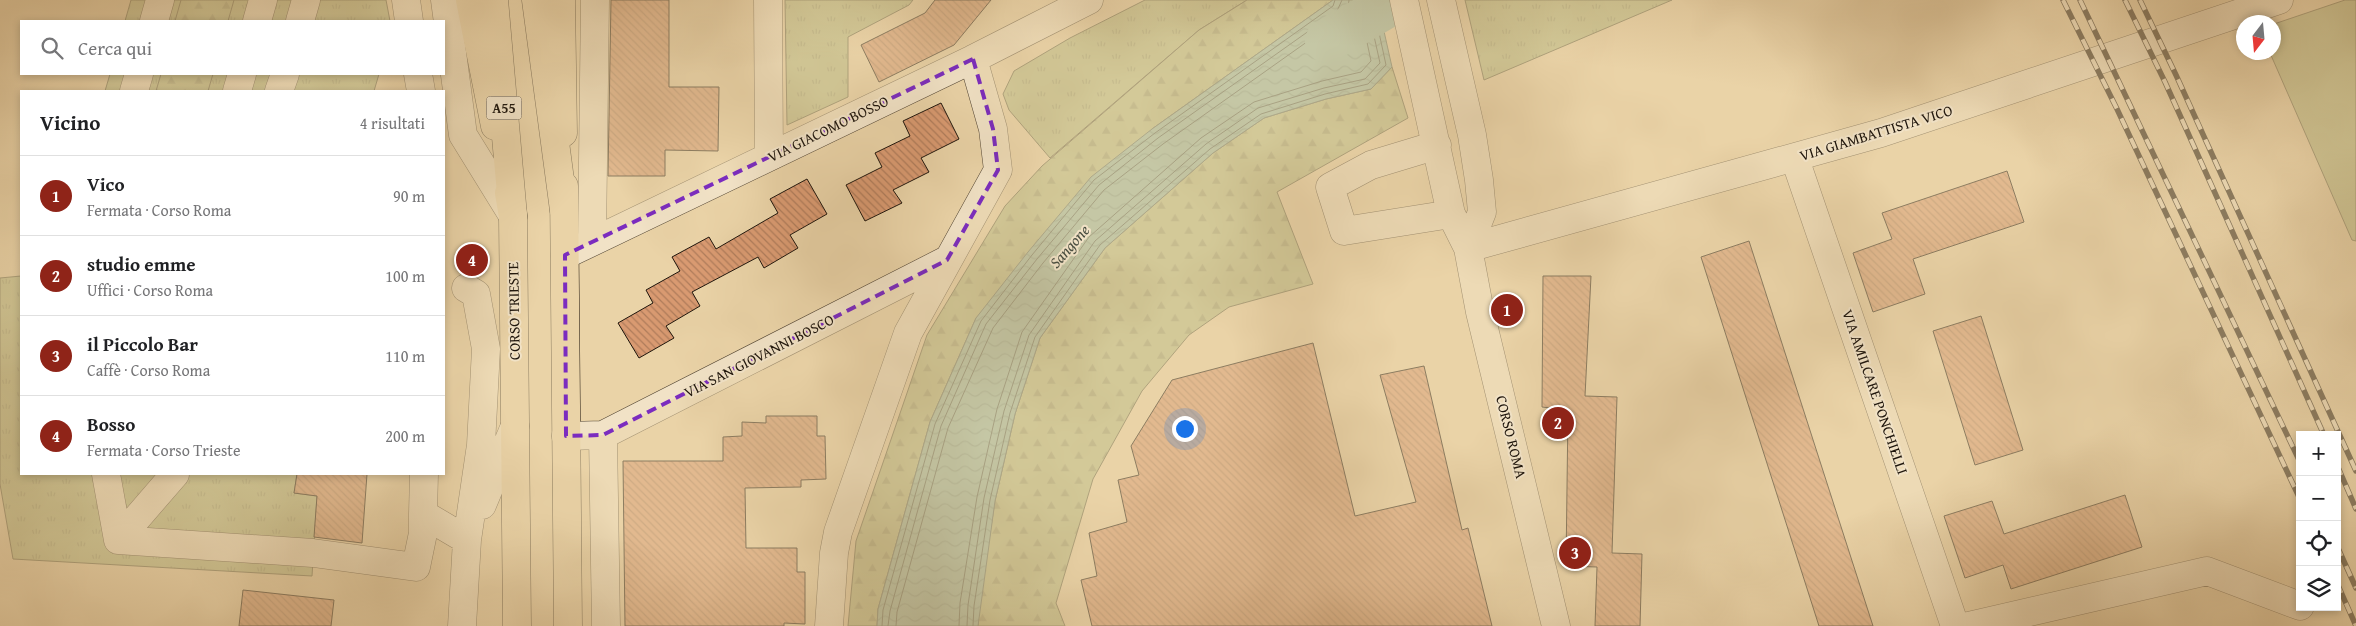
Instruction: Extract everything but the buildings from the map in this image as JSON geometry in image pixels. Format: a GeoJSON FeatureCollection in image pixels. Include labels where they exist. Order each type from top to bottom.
{"type":"FeatureCollection","features":[{"type":"Feature","properties":{"kind":"main road","name":"CORSO TRIESTE"},"geometry":{"type":"LineString","coordinates":[[470,0],[513,216],[517,626]]}},
{"type":"Feature","properties":{"kind":"main road","name":"A55"},"geometry":{"type":"LineString","coordinates":[[494,0],[513,216]]}},
{"type":"Feature","properties":{"kind":"main road"},"geometry":{"type":"LineString","coordinates":[[536,0],[564,210]]}},
{"type":"Feature","properties":{"kind":"main road"},"geometry":{"type":"LineString","coordinates":[[561,0],[568,626]]}},
{"type":"Feature","properties":{"kind":"street"},"geometry":{"type":"LineString","coordinates":[[154,20],[160,0]]}},
{"type":"Feature","properties":{"kind":"street"},"geometry":{"type":"LineString","coordinates":[[257,20],[263,0]]}},
{"type":"Feature","properties":{"kind":"street"},"geometry":{"type":"LineString","coordinates":[[300,20],[306,0]]}},
{"type":"Feature","properties":{"kind":"street"},"geometry":{"type":"LineString","coordinates":[[406,0],[409,20]]}},
{"type":"Feature","properties":{"kind":"street"},"geometry":{"type":"LineString","coordinates":[[445,0],[464,135],[513,216]]}},
{"type":"Feature","properties":{"kind":"street"},"geometry":{"type":"LineString","coordinates":[[592,241],[595,0]]}},
{"type":"Feature","properties":{"kind":"street"},"geometry":{"type":"LineString","coordinates":[[768,0],[769,157]]}},
{"type":"Feature","properties":{"kind":"street","name":"VIA GIACOMO BOSSO"},"geometry":{"type":"LineString","coordinates":[[565,255],[973,59],[1089,0]]}},
{"type":"Feature","properties":{"kind":"street","name":"CORSO ROMA"},"geometry":{"type":"LineString","coordinates":[[1404,0],[1451,214],[1468,248],[1480,312],[1556,626]]}},
{"type":"Feature","properties":{"kind":"street"},"geometry":{"type":"LineString","coordinates":[[1441,0],[1461,83],[1479,180],[1482,212],[1468,248]]}},
{"type":"Feature","properties":{"kind":"street","name":"VIA GIAMBATTISTA VICO"},"geometry":{"type":"LineString","coordinates":[[1468,248],[1795,159],[1881,133],[2279,0]]}},
{"type":"Feature","properties":{"kind":"street"},"geometry":{"type":"LineString","coordinates":[[829,626],[834,554],[838,532],[908,333],[998,170],[993,129],[973,59]]}},
{"type":"Feature","properties":{"kind":"street"},"geometry":{"type":"LineString","coordinates":[[134,90],[138,75]]}},
{"type":"Feature","properties":{"kind":"street"},"geometry":{"type":"LineString","coordinates":[[237,90],[242,75]]}},
{"type":"Feature","properties":{"kind":"street"},"geometry":{"type":"LineString","coordinates":[[279,90],[285,75]]}},
{"type":"Feature","properties":{"kind":"street"},"geometry":{"type":"LineString","coordinates":[[418,75],[421,90]]}},
{"type":"Feature","properties":{"kind":"street"},"geometry":{"type":"LineString","coordinates":[[1437,145],[1371,165],[1330,187],[1344,231],[1451,214]]}},
{"type":"Feature","properties":{"kind":"street","name":"VIA AMILCARE PONCHIELLI"},"geometry":{"type":"LineString","coordinates":[[1795,159],[1955,626]]}},
{"type":"Feature","properties":{"kind":"street","name":"VIA SAN GIOVANNI BOSCO"},"geometry":{"type":"LineString","coordinates":[[566,436],[603,435],[947,260]]}},
{"type":"Feature","properties":{"kind":"street"},"geometry":{"type":"LineString","coordinates":[[462,626],[467,540],[480,445],[486,349],[476,294],[466,288]]}},
{"type":"Feature","properties":{"kind":"street"},"geometry":{"type":"LineString","coordinates":[[467,540],[515,426]]}},
{"type":"Feature","properties":{"kind":"street"},"geometry":{"type":"LineString","coordinates":[[603,435],[606,626]]}},
{"type":"Feature","properties":{"kind":"street"},"geometry":{"type":"LineString","coordinates":[[106,475],[118,540]]}},
{"type":"Feature","properties":{"kind":"street"},"geometry":{"type":"LineString","coordinates":[[118,540],[173,475]]}},
{"type":"Feature","properties":{"kind":"street"},"geometry":{"type":"LineString","coordinates":[[118,540],[313,553],[416,567],[423,532],[424,475]]}},
{"type":"Feature","properties":{"kind":"street"},"geometry":{"type":"LineString","coordinates":[[423,514],[467,540]]}},
{"type":"Feature","properties":{"kind":"street"},"geometry":{"type":"LineString","coordinates":[[1969,626],[2207,571],[2296,604]]}},
{"type":"Feature","properties":{"kind":"highlighted area"},"geometry":{"type":"Polygon","coordinates":[[[973,59],[993,129],[998,170],[947,260],[603,435],[566,436],[565,255],[973,59]]]}},
{"type":"Feature","properties":{"kind":"green space"},"geometry":{"type":"Polygon","coordinates":[[[131,0],[386,0],[390,20],[125,20],[131,0]]]}},
{"type":"Feature","properties":{"kind":"green space"},"geometry":{"type":"Polygon","coordinates":[[[181,0],[234,0],[228,20],[175,20],[181,0]]]}},
{"type":"Feature","properties":{"kind":"green space"},"geometry":{"type":"Polygon","coordinates":[[[785,0],[913,0],[909,5],[848,37],[848,97],[787,125],[785,0]]]}},
{"type":"Feature","properties":{"kind":"green space"},"geometry":{"type":"Polygon","coordinates":[[[1145,0],[1247,0],[1199,30],[1050,158],[1009,110],[1003,94],[1014,71],[1070,38],[1145,0]]]}},
{"type":"Feature","properties":{"kind":"green space"},"geometry":{"type":"Polygon","coordinates":[[[1247,0],[1333,0],[1152,129],[976,318],[930,422],[878,609],[877,626],[848,626],[856,541],[927,335],[1005,206],[1042,166],[1199,30],[1247,0]]]}},
{"type":"Feature","properties":{"kind":"green space"},"geometry":{"type":"Polygon","coordinates":[[[1465,0],[1672,0],[1484,80],[1465,0]]]}},
{"type":"Feature","properties":{"kind":"green space"},"geometry":{"type":"Polygon","coordinates":[[[2345,0],[2356,0],[2356,241],[2352,240],[2273,60],[2281,60],[2281,22],[2345,0]]]}},
{"type":"Feature","properties":{"kind":"green space"},"geometry":{"type":"Polygon","coordinates":[[[1392,67],[1408,118],[1277,192],[1313,284],[1229,307],[1189,335],[1142,391],[1093,479],[1056,603],[1065,626],[978,626],[979,606],[995,501],[1015,414],[1040,338],[1105,248],[1213,153],[1264,118],[1326,99],[1371,89],[1392,67]]]}},
{"type":"Feature","properties":{"kind":"green space"},"geometry":{"type":"Polygon","coordinates":[[[110,75],[379,75],[374,90],[105,90],[110,75]]]}},
{"type":"Feature","properties":{"kind":"green space"},"geometry":{"type":"Polygon","coordinates":[[[161,75],[213,75],[208,90],[156,90],[161,75]]]}},
{"type":"Feature","properties":{"kind":"green space"},"geometry":{"type":"Polygon","coordinates":[[[20,276],[20,475],[297,475],[294,493],[317,496],[312,576],[13,559],[0,484],[0,278],[20,276]]]}},
{"type":"Feature","properties":{"kind":"water"},"geometry":{"type":"Polygon","coordinates":[[[1333,0],[1377,0],[1392,67],[1371,89],[1326,99],[1264,118],[1213,153],[1105,248],[1040,338],[1015,414],[995,501],[978,626],[877,626],[878,609],[930,422],[976,318],[1091,177],[1152,129],[1333,0]]]}},
{"type":"Feature","properties":{"kind":"waterway","name":"Sangone"},"geometry":{"type":"LineString","coordinates":[[1327,41],[1397,0]]}},
{"type":"Feature","properties":{"kind":"railway"},"geometry":{"type":"LineString","coordinates":[[2063,0],[2117,109],[2296,490]]}},
{"type":"Feature","properties":{"kind":"railway"},"geometry":{"type":"LineString","coordinates":[[2080,0],[2296,454]]}},
{"type":"Feature","properties":{"kind":"railway"},"geometry":{"type":"LineString","coordinates":[[2125,0],[2165,82],[2322,431]]}},
{"type":"Feature","properties":{"kind":"railway"},"geometry":{"type":"LineString","coordinates":[[2140,0],[2356,471]]}},
{"type":"Feature","properties":{"kind":"railway"},"geometry":{"type":"LineString","coordinates":[[2341,474],[2356,509]]}},
{"type":"Feature","properties":{"kind":"railway"},"geometry":{"type":"LineString","coordinates":[[2341,555],[2356,588]]}},
{"type":"Feature","properties":{"kind":"railway"},"geometry":{"type":"LineString","coordinates":[[2341,592],[2356,626]]}},
{"type":"Feature","properties":{"kind":"place","name":"Bosso"},"geometry":{"type":"Point","coordinates":[472,260]}},
{"type":"Feature","properties":{"kind":"place","name":"Vico"},"geometry":{"type":"Point","coordinates":[1507,310]}},
{"type":"Feature","properties":{"kind":"place","name":"studio emme"},"geometry":{"type":"Point","coordinates":[1558,423]}},
{"type":"Feature","properties":{"kind":"place","name":"il Piccolo Bar"},"geometry":{"type":"Point","coordinates":[1575,553]}}]}
